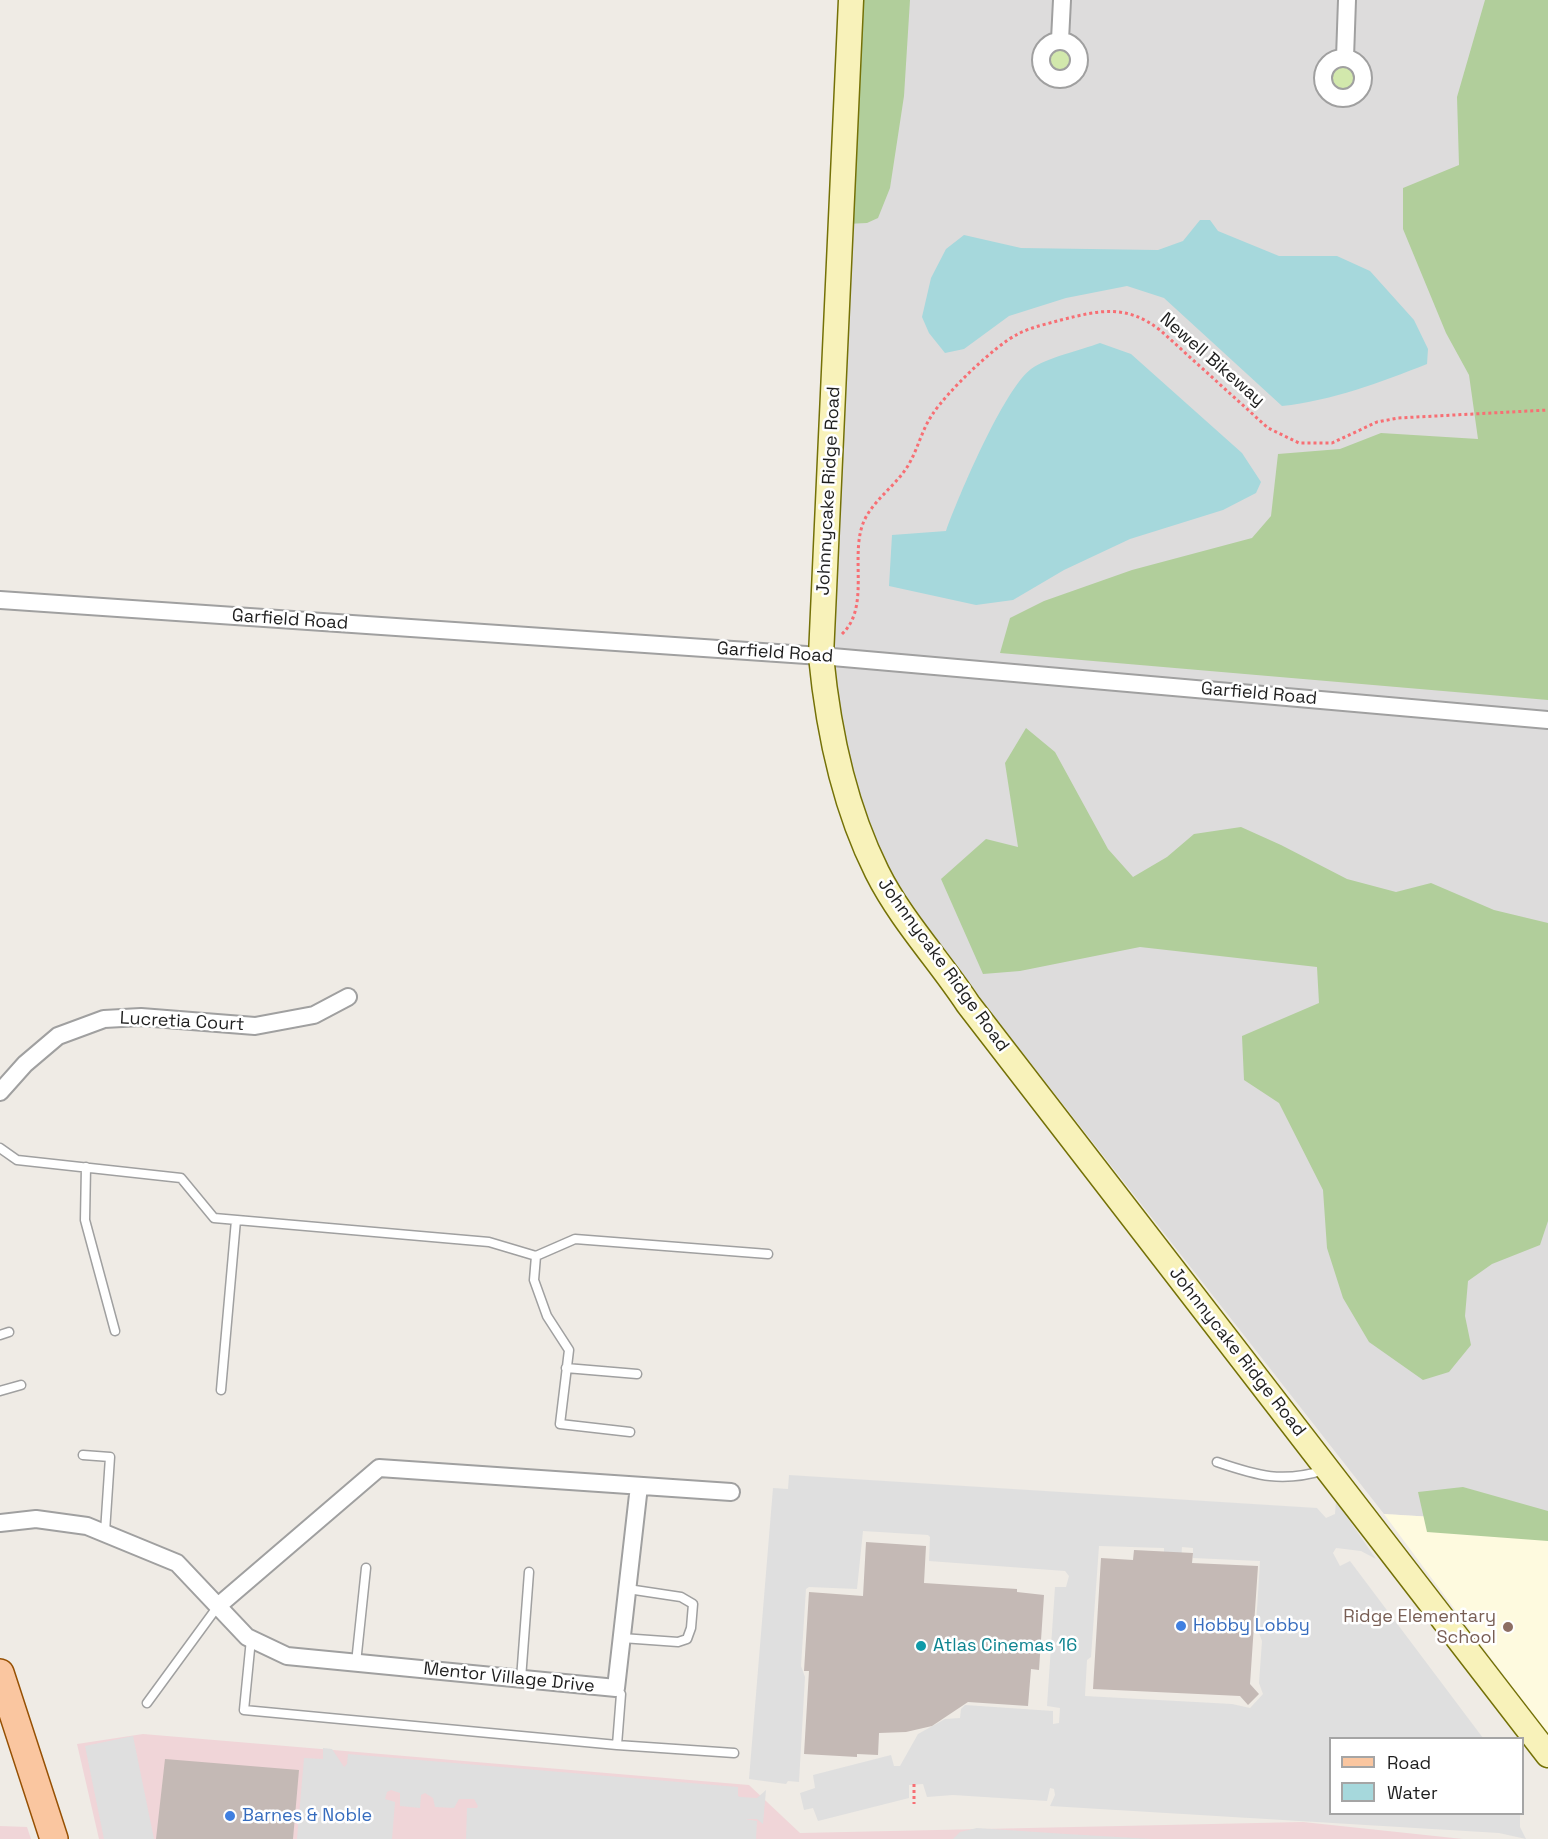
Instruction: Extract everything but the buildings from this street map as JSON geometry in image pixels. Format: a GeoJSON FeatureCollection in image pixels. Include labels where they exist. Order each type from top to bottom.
{"type":"FeatureCollection","features":[{"type":"Feature","properties":{"kind":"main road","name":"Johnnycake Ridge Road"},"geometry":{"type":"LineString","coordinates":[[851,0],[822,645],[827,710],[857,822],[877,872],[907,921],[1548,1755]]}},
{"type":"Feature","properties":{"kind":"main road"},"geometry":{"type":"LineString","coordinates":[[0,1673],[54,1839]]}},
{"type":"Feature","properties":{"kind":"street"},"geometry":{"type":"LineString","coordinates":[[1060,40],[1062,0]]}},
{"type":"Feature","properties":{"kind":"street"},"geometry":{"type":"LineString","coordinates":[[1344,58],[1347,0]]}},
{"type":"Feature","properties":{"kind":"street","name":"Garfield Road"},"geometry":{"type":"LineString","coordinates":[[0,600],[822,645],[1548,720]]}},
{"type":"Feature","properties":{"kind":"street","name":"Lucretia Court"},"geometry":{"type":"LineString","coordinates":[[0,1092],[25,1064],[58,1036],[104,1019],[141,1017],[255,1026],[314,1015],[348,997]]}},
{"type":"Feature","properties":{"kind":"street"},"geometry":{"type":"LineString","coordinates":[[218,1606],[379,1468],[730,1492]]}},
{"type":"Feature","properties":{"kind":"street","name":"Mentor Village Drive"},"geometry":{"type":"LineString","coordinates":[[0,1523],[36,1519],[87,1526],[177,1563],[251,1639],[287,1656],[616,1688],[639,1486]]}},
{"type":"Feature","properties":{"kind":"lane"},"geometry":{"type":"LineString","coordinates":[[0,1160],[4,1151],[16,1160],[181,1178],[213,1218],[489,1242],[536,1256],[575,1239],[768,1254]]}},
{"type":"Feature","properties":{"kind":"lane"},"geometry":{"type":"LineString","coordinates":[[86,1167],[85,1220],[115,1331]]}},
{"type":"Feature","properties":{"kind":"lane"},"geometry":{"type":"LineString","coordinates":[[221,1390],[236,1220]]}},
{"type":"Feature","properties":{"kind":"lane"},"geometry":{"type":"LineString","coordinates":[[536,1256],[534,1280],[548,1316],[569,1350],[560,1424],[630,1432]]}},
{"type":"Feature","properties":{"kind":"lane"},"geometry":{"type":"LineString","coordinates":[[0,1335],[9,1332]]}},
{"type":"Feature","properties":{"kind":"lane"},"geometry":{"type":"LineString","coordinates":[[566,1368],[637,1374]]}},
{"type":"Feature","properties":{"kind":"lane"},"geometry":{"type":"LineString","coordinates":[[0,1391],[21,1385]]}},
{"type":"Feature","properties":{"kind":"lane"},"geometry":{"type":"LineString","coordinates":[[83,1455],[110,1457],[105,1532]]}},
{"type":"Feature","properties":{"kind":"lane"},"geometry":{"type":"LineString","coordinates":[[1217,1462],[1257,1476],[1291,1479],[1328,1469]]}},
{"type":"Feature","properties":{"kind":"lane"},"geometry":{"type":"LineString","coordinates":[[356,1663],[366,1568]]}},
{"type":"Feature","properties":{"kind":"lane"},"geometry":{"type":"LineString","coordinates":[[521,1679],[529,1572]]}},
{"type":"Feature","properties":{"kind":"lane"},"geometry":{"type":"LineString","coordinates":[[622,1638],[678,1642],[687,1639],[691,1628],[693,1604],[681,1597],[627,1589]]}},
{"type":"Feature","properties":{"kind":"lane"},"geometry":{"type":"LineString","coordinates":[[147,1703],[218,1606]]}},
{"type":"Feature","properties":{"kind":"lane"},"geometry":{"type":"LineString","coordinates":[[251,1639],[244,1710],[617,1745],[734,1753]]}},
{"type":"Feature","properties":{"kind":"lane"},"geometry":{"type":"LineString","coordinates":[[616,1688],[621,1694],[617,1745]]}},
{"type":"Feature","properties":{"kind":"path","name":"Newell Bikeway"},"geometry":{"type":"LineString","coordinates":[[822,645],[842,635],[850,625],[855,613],[860,532],[865,519],[910,464],[933,413],[988,356],[1020,333],[1099,311],[1128,313],[1142,318],[1160,330],[1268,428],[1299,443],[1332,443],[1377,422],[1398,418],[1548,410]]}},
{"type":"Feature","properties":{"kind":"path"},"geometry":{"type":"LineString","coordinates":[[914,1784],[914,1804]]}},
{"type":"Feature","properties":{"kind":"shaded area"},"geometry":{"type":"Polygon","coordinates":[[[851,0],[1548,0],[1548,720],[821,656],[851,0]]]}},
{"type":"Feature","properties":{"kind":"shaded area"},"geometry":{"type":"Polygon","coordinates":[[[832,664],[1548,727],[1548,1524],[1384,1514],[946,955],[884,862],[847,757],[832,664]]]}},
{"type":"Feature","properties":{"kind":"shaded area"},"geometry":{"type":"Polygon","coordinates":[[[789,1475],[1317,1508],[1326,1518],[1335,1514],[1336,1501],[1376,1559],[1361,1551],[1336,1548],[1333,1553],[1340,1566],[1350,1561],[1482,1737],[1329,1737],[1329,1815],[1520,1815],[1520,1827],[1526,1839],[1499,1833],[1050,1806],[1055,1795],[1054,1789],[1050,1788],[1047,1801],[953,1795],[927,1797],[923,1784],[909,1785],[909,1798],[818,1821],[813,1808],[804,1810],[800,1793],[815,1788],[813,1775],[891,1755],[894,1766],[900,1766],[918,1734],[945,1719],[960,1718],[961,1709],[965,1705],[1053,1711],[1053,1724],[1059,1723],[1060,1708],[1047,1706],[1055,1587],[1066,1587],[1069,1576],[1065,1571],[929,1561],[930,1537],[928,1535],[863,1531],[857,1589],[809,1587],[806,1589],[801,1666],[805,1677],[799,1782],[788,1781],[786,1784],[749,1779],[773,1488],[788,1489],[789,1475]],[[1099,1546],[1091,1657],[1087,1660],[1085,1696],[1232,1704],[1250,1708],[1263,1694],[1259,1683],[1262,1641],[1256,1625],[1260,1561],[1193,1558],[1193,1548],[1182,1547],[1181,1562],[1164,1562],[1164,1548],[1099,1546]]]}},
{"type":"Feature","properties":{"kind":"shaded area","name":"Ridge Elementary School"},"geometry":{"type":"Polygon","coordinates":[[[1384,1514],[1548,1524],[1548,1735],[1545,1731],[1384,1514]]]}},
{"type":"Feature","properties":{"kind":"shaded area"},"geometry":{"type":"Polygon","coordinates":[[[143,1734],[749,1785],[800,1833],[1303,1822],[1463,1839],[99,1839],[77,1744],[143,1734]]]}},
{"type":"Feature","properties":{"kind":"shaded area"},"geometry":{"type":"Polygon","coordinates":[[[133,1736],[154,1839],[104,1839],[85,1746],[133,1736]]]}},
{"type":"Feature","properties":{"kind":"shaded area"},"geometry":{"type":"Polygon","coordinates":[[[323,1748],[332,1749],[344,1767],[347,1764],[348,1754],[738,1787],[740,1797],[757,1798],[766,1790],[763,1824],[757,1819],[745,1819],[757,1821],[756,1839],[466,1839],[467,1808],[478,1806],[474,1799],[459,1799],[454,1808],[435,1807],[433,1798],[425,1793],[421,1795],[420,1808],[400,1806],[400,1793],[391,1790],[387,1792],[385,1799],[395,1802],[392,1839],[297,1839],[304,1758],[323,1759],[323,1748]]]}},
{"type":"Feature","properties":{"kind":"shaded area"},"geometry":{"type":"Polygon","coordinates":[[[0,1826],[27,1827],[31,1839],[0,1839],[0,1826]]]}},
{"type":"Feature","properties":{"kind":"shaded area"},"geometry":{"type":"Polygon","coordinates":[[[977,1828],[1152,1839],[953,1839],[960,1832],[977,1828]]]}},
{"type":"Feature","properties":{"kind":"green space"},"geometry":{"type":"Polygon","coordinates":[[[857,0],[910,0],[904,96],[890,188],[878,218],[867,223],[846,224],[857,0]]]}},
{"type":"Feature","properties":{"kind":"green space"},"geometry":{"type":"Polygon","coordinates":[[[1485,0],[1548,0],[1548,700],[1000,653],[1010,618],[1044,601],[1132,570],[1252,538],[1271,516],[1278,454],[1340,449],[1381,433],[1478,439],[1469,375],[1446,333],[1403,229],[1403,188],[1459,165],[1457,97],[1485,0]]]}},
{"type":"Feature","properties":{"kind":"green space"},"geometry":{"type":"Polygon","coordinates":[[[1059,49],[1067,52],[1070,60],[1067,68],[1059,71],[1051,68],[1048,60],[1051,52],[1059,49]]]}},
{"type":"Feature","properties":{"kind":"green space"},"geometry":{"type":"Polygon","coordinates":[[[1343,67],[1351,70],[1354,78],[1351,86],[1343,89],[1335,86],[1332,78],[1335,70],[1343,67]]]}},
{"type":"Feature","properties":{"kind":"green space"},"geometry":{"type":"Polygon","coordinates":[[[1026,728],[1055,752],[1108,849],[1133,877],[1167,857],[1194,834],[1241,827],[1347,879],[1396,892],[1431,883],[1494,910],[1548,923],[1548,1221],[1540,1245],[1492,1264],[1468,1281],[1465,1316],[1471,1345],[1449,1372],[1423,1380],[1369,1342],[1343,1298],[1327,1248],[1323,1190],[1279,1103],[1244,1080],[1242,1036],[1319,1003],[1317,967],[1140,947],[1020,971],[983,974],[941,879],[986,839],[1018,847],[1005,763],[1026,728]]]}},
{"type":"Feature","properties":{"kind":"green space"},"geometry":{"type":"Polygon","coordinates":[[[1463,1487],[1548,1511],[1548,1541],[1427,1532],[1418,1492],[1463,1487]]]}},
{"type":"Feature","properties":{"kind":"water"},"geometry":{"type":"Polygon","coordinates":[[[1200,220],[1210,220],[1218,231],[1279,256],[1337,256],[1370,271],[1414,320],[1428,349],[1427,364],[1337,395],[1282,406],[1164,298],[1127,286],[1066,298],[1009,316],[964,349],[945,353],[929,333],[922,317],[931,278],[946,249],[964,235],[1021,248],[1158,250],[1183,241],[1200,220]]]}},
{"type":"Feature","properties":{"kind":"water"},"geometry":{"type":"Polygon","coordinates":[[[1100,343],[1131,354],[1242,453],[1261,482],[1256,493],[1223,510],[1130,539],[1064,570],[1013,600],[976,605],[889,586],[892,535],[946,531],[995,420],[1020,380],[1031,369],[1045,361],[1100,343]]]}},
{"type":"Feature","properties":{"kind":"place","name":"Hobby Lobby"},"geometry":{"type":"Point","coordinates":[1181,1626]}},
{"type":"Feature","properties":{"kind":"place","name":"Ridge Elementary School"},"geometry":{"type":"Point","coordinates":[1508,1627]}},
{"type":"Feature","properties":{"kind":"place","name":"Atlas Cinemas 16"},"geometry":{"type":"Point","coordinates":[921,1646]}},
{"type":"Feature","properties":{"kind":"place","name":"Barnes & Noble"},"geometry":{"type":"Point","coordinates":[230,1816]}}]}
